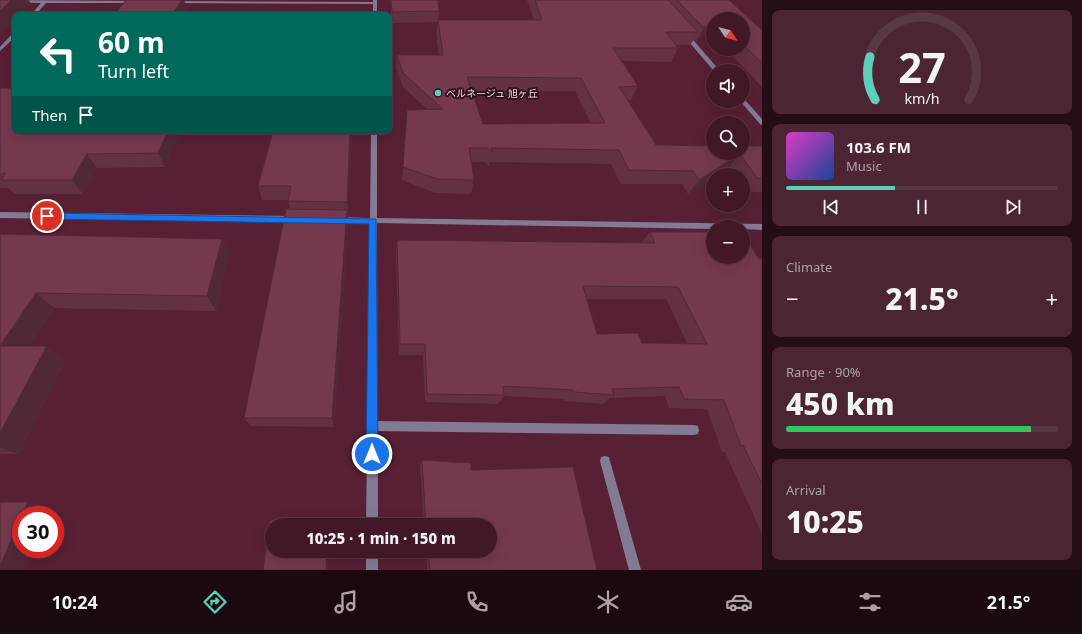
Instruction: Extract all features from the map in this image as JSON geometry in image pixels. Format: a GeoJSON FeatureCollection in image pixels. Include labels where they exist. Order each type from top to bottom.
{"type":"FeatureCollection","features":[{"type":"Feature","properties":{"kind":"street"},"geometry":{"type":"LineString","coordinates":[[0,1],[139,2]]}},
{"type":"Feature","properties":{"kind":"street"},"geometry":{"type":"LineString","coordinates":[[36,12],[45,1]]}},
{"type":"Feature","properties":{"kind":"street"},"geometry":{"type":"LineString","coordinates":[[170,2],[375,2]]}},
{"type":"Feature","properties":{"kind":"street"},"geometry":{"type":"LineString","coordinates":[[681,30],[711,64]]}},
{"type":"Feature","properties":{"kind":"street"},"geometry":{"type":"LineString","coordinates":[[0,50],[12,37]]}},
{"type":"Feature","properties":{"kind":"street"},"geometry":{"type":"LineString","coordinates":[[749,108],[762,123]]}},
{"type":"Feature","properties":{"kind":"street"},"geometry":{"type":"LineString","coordinates":[[372,518],[374,134]]}},
{"type":"Feature","properties":{"kind":"street"},"geometry":{"type":"LineString","coordinates":[[0,215],[298,220]]}},
{"type":"Feature","properties":{"kind":"street"},"geometry":{"type":"LineString","coordinates":[[329,220],[762,227]]}},
{"type":"Feature","properties":{"kind":"street"},"geometry":{"type":"LineString","coordinates":[[372,426],[694,430]]}},
{"type":"Feature","properties":{"kind":"street"},"geometry":{"type":"LineString","coordinates":[[605,461],[635,570]]}},
{"type":"Feature","properties":{"kind":"street"},"geometry":{"type":"LineString","coordinates":[[372,558],[372,570]]}},
{"type":"Feature","properties":{"kind":"building"},"geometry":{"type":"Polygon","coordinates":[[[0,0],[11,0],[0,11],[0,0]]]}},
{"type":"Feature","properties":{"kind":"building"},"geometry":{"type":"Polygon","coordinates":[[[126,0],[182,0],[174,12],[116,12],[126,0]]]}},
{"type":"Feature","properties":{"kind":"building"},"geometry":{"type":"Polygon","coordinates":[[[391,0],[438,0],[439,11],[392,12],[391,0]]]}},
{"type":"Feature","properties":{"kind":"building"},"geometry":{"type":"Polygon","coordinates":[[[535,0],[668,0],[698,32],[666,32],[678,48],[613,48],[638,86],[619,87],[656,145],[706,146],[706,160],[731,160],[718,168],[706,168],[706,176],[699,180],[693,171],[629,170],[619,150],[491,148],[493,152],[488,148],[469,148],[474,180],[437,179],[403,167],[407,110],[443,109],[403,73],[397,55],[443,55],[438,20],[542,20],[535,0]],[[467,77],[483,124],[605,123],[581,78],[467,77]]]}},
{"type":"Feature","properties":{"kind":"building"},"geometry":{"type":"Polygon","coordinates":[[[677,0],[729,0],[742,12],[706,12],[706,26],[704,28],[677,0]]]}},
{"type":"Feature","properties":{"kind":"building"},"geometry":{"type":"Polygon","coordinates":[[[750,19],[762,30],[762,63],[750,51],[750,19]]]}},
{"type":"Feature","properties":{"kind":"building"},"geometry":{"type":"Polygon","coordinates":[[[0,88],[12,88],[12,134],[167,134],[158,153],[87,154],[72,180],[1,180],[6,173],[0,174],[0,88]]]}},
{"type":"Feature","properties":{"kind":"building"},"geometry":{"type":"Polygon","coordinates":[[[272,134],[350,134],[347,202],[288,201],[291,186],[258,186],[272,134]]]}},
{"type":"Feature","properties":{"kind":"building"},"geometry":{"type":"Polygon","coordinates":[[[750,146],[762,146],[762,178],[757,178],[744,160],[750,160],[750,146]]]}},
{"type":"Feature","properties":{"kind":"building"},"geometry":{"type":"Polygon","coordinates":[[[286,209],[347,210],[332,418],[244,418],[286,209]]]}},
{"type":"Feature","properties":{"kind":"building"},"geometry":{"type":"Polygon","coordinates":[[[650,232],[706,232],[706,264],[750,264],[750,245],[759,259],[762,259],[762,484],[743,445],[741,446],[724,400],[684,399],[679,387],[612,389],[614,395],[574,392],[573,390],[503,386],[504,395],[427,394],[425,344],[400,344],[397,240],[655,243],[650,232]],[[583,286],[597,334],[638,333],[642,343],[707,344],[678,287],[583,286]]]}},
{"type":"Feature","properties":{"kind":"building"},"geometry":{"type":"Polygon","coordinates":[[[0,234],[222,239],[207,296],[36,293],[0,346],[0,234]]]}},
{"type":"Feature","properties":{"kind":"building"},"geometry":{"type":"Polygon","coordinates":[[[0,346],[47,346],[0,433],[0,346]]]}},
{"type":"Feature","properties":{"kind":"building"},"geometry":{"type":"Polygon","coordinates":[[[422,460],[471,463],[471,470],[573,467],[597,570],[430,570],[429,558],[497,558],[497,518],[426,518],[422,460]]]}},
{"type":"Feature","properties":{"kind":"building"},"geometry":{"type":"Polygon","coordinates":[[[0,502],[28,502],[26,506],[12,506],[12,539],[0,566],[0,502]]]}},
{"type":"Feature","properties":{"kind":"building"},"geometry":{"type":"Polygon","coordinates":[[[265,556],[265,558],[327,558],[326,570],[263,570],[265,556]]]}},
{"type":"Feature","properties":{"kind":"place","name":"ベルネージュ 旭ヶ丘"},"geometry":{"type":"Point","coordinates":[438,93]}},
{"type":"Feature","properties":{"kind":"route"},"geometry":{"type":"LineString","coordinates":[[47,216],[373,221],[372,454]]}}]}
